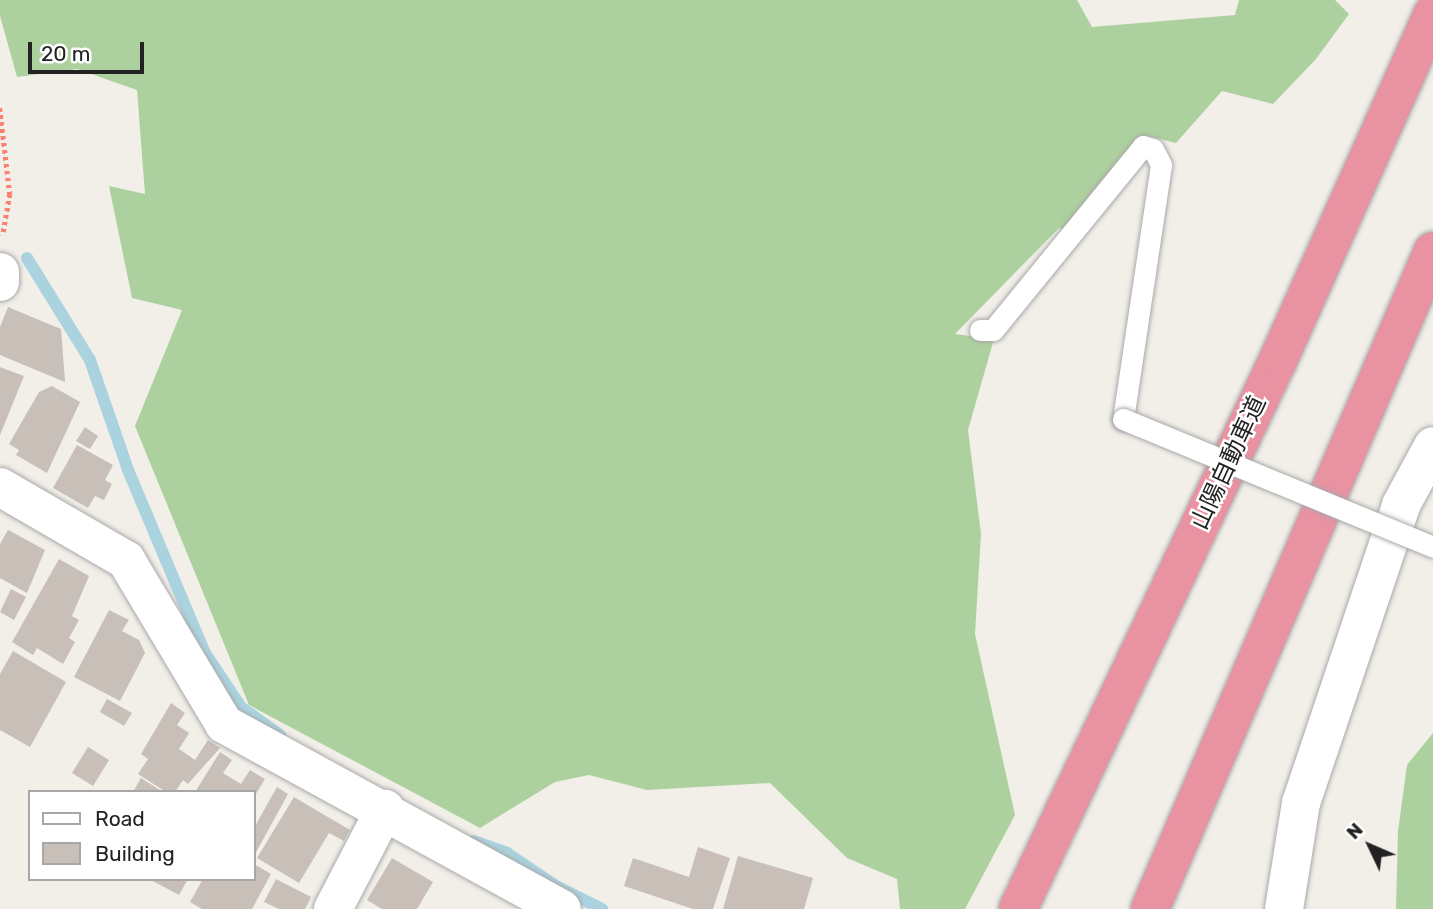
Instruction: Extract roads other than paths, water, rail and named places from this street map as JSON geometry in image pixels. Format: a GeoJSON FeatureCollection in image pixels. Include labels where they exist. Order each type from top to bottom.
{"type":"FeatureCollection","features":[{"type":"Feature","properties":{"kind":"highway","name":"山陽自動車道"},"geometry":{"type":"LineString","coordinates":[[1018,909],[1279,358],[1433,14]]}},
{"type":"Feature","properties":{"kind":"highway"},"geometry":{"type":"LineString","coordinates":[[1150,909],[1433,251]]}},
{"type":"Feature","properties":{"kind":"street"},"geometry":{"type":"LineString","coordinates":[[0,272],[0,282]]}},
{"type":"Feature","properties":{"kind":"street"},"geometry":{"type":"LineString","coordinates":[[1284,909],[1300,803],[1401,505],[1433,446]]}},
{"type":"Feature","properties":{"kind":"street"},"geometry":{"type":"LineString","coordinates":[[0,487],[126,560],[224,724],[385,809],[562,909]]}},
{"type":"Feature","properties":{"kind":"street"},"geometry":{"type":"LineString","coordinates":[[332,909],[385,809]]}},
{"type":"Feature","properties":{"kind":"lane"},"geometry":{"type":"LineString","coordinates":[[980,330],[993,330],[1143,146],[1153,149],[1161,165],[1123,419],[1433,547]]}},
{"type":"Feature","properties":{"kind":"waterway"},"geometry":{"type":"LineString","coordinates":[[27,258],[90,360],[128,470],[205,653],[241,707],[280,735]]}},
{"type":"Feature","properties":{"kind":"waterway"},"geometry":{"type":"LineString","coordinates":[[473,841],[507,853],[554,885],[602,909]]}}]}
